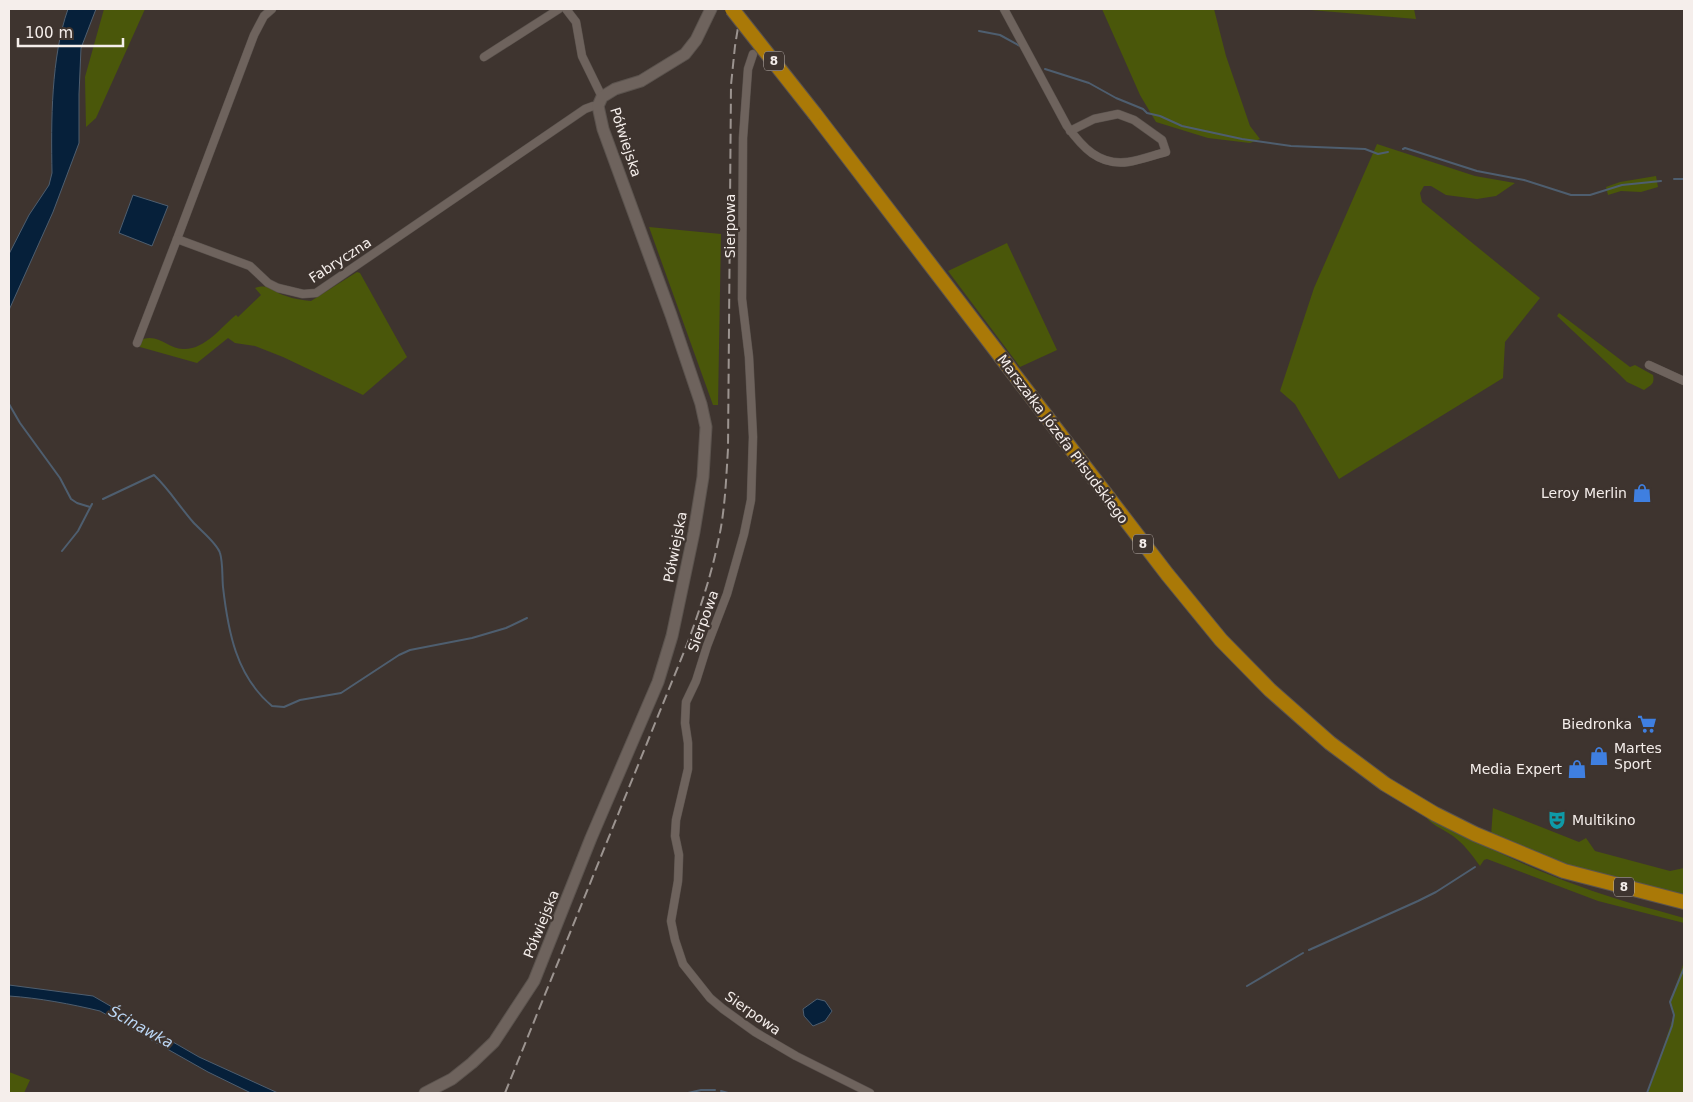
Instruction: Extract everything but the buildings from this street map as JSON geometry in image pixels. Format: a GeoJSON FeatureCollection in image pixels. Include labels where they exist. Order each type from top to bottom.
{"type":"FeatureCollection","features":[{"type":"Feature","properties":{"kind":"highway","name":"Marszałka Józefa Piłsudskiego"},"geometry":{"type":"LineString","coordinates":[[732,9],[815,114],[1167,574],[1221,640],[1286,706],[1330,743],[1386,784],[1435,814],[1475,834],[1564,872],[1684,902]]}},
{"type":"Feature","properties":{"kind":"highway","name":"8"},"geometry":{"type":"LineString","coordinates":[[1564,872],[1617,893],[1684,912]]}},
{"type":"Feature","properties":{"kind":"street"},"geometry":{"type":"LineString","coordinates":[[137,343],[254,35],[264,16],[272,9]]}},
{"type":"Feature","properties":{"kind":"street"},"geometry":{"type":"LineString","coordinates":[[484,57],[559,9]]}},
{"type":"Feature","properties":{"kind":"street"},"geometry":{"type":"LineString","coordinates":[[566,9],[576,22],[582,56],[600,102]]}},
{"type":"Feature","properties":{"kind":"street","name":"Półwiejska"},"geometry":{"type":"LineString","coordinates":[[425,1093],[452,1079],[494,1042],[534,981],[591,838],[658,682],[672,636],[694,532],[703,477],[706,427],[701,404],[655,269],[603,129],[600,102],[616,89],[641,81],[684,54],[696,40],[712,9]]}},
{"type":"Feature","properties":{"kind":"street"},"geometry":{"type":"LineString","coordinates":[[1004,9],[1070,131],[1086,150],[1108,162],[1128,162],[1166,152],[1162,140],[1134,120],[1118,114],[1094,119],[1070,131]]}},
{"type":"Feature","properties":{"kind":"street","name":"Sierpowa"},"geometry":{"type":"LineString","coordinates":[[753,54],[748,68],[746,84],[743,138],[742,299],[749,358],[754,437],[751,500],[744,534],[726,594],[696,681],[686,702],[685,723],[688,743],[688,769],[676,820],[675,836],[679,856],[678,882],[671,921],[678,952],[684,964],[710,998],[754,1032],[796,1056],[870,1093]]}},
{"type":"Feature","properties":{"kind":"street","name":"Fabryczna"},"geometry":{"type":"LineString","coordinates":[[177,238],[250,266],[268,283],[278,288],[303,294],[316,293],[585,109],[600,102]]}},
{"type":"Feature","properties":{"kind":"street"},"geometry":{"type":"LineString","coordinates":[[1649,365],[1684,381]]}},
{"type":"Feature","properties":{"kind":"green space"},"geometry":{"type":"Polygon","coordinates":[[[104,9],[145,9],[96,118],[86,127],[85,77],[104,9]]]}},
{"type":"Feature","properties":{"kind":"green space"},"geometry":{"type":"Polygon","coordinates":[[[1102,9],[1214,9],[1226,56],[1250,126],[1260,139],[1250,143],[1208,138],[1156,122],[1140,95],[1102,9]]]}},
{"type":"Feature","properties":{"kind":"green space"},"geometry":{"type":"Polygon","coordinates":[[[1299,9],[1414,9],[1416,19],[1299,9]]]}},
{"type":"Feature","properties":{"kind":"green space"},"geometry":{"type":"Polygon","coordinates":[[[1377,144],[1475,176],[1515,183],[1496,196],[1477,199],[1446,195],[1431,186],[1424,186],[1420,193],[1422,202],[1540,298],[1505,342],[1503,378],[1339,479],[1295,404],[1280,391],[1314,288],[1377,144]]]}},
{"type":"Feature","properties":{"kind":"green space"},"geometry":{"type":"Polygon","coordinates":[[[1656,176],[1658,187],[1641,192],[1621,191],[1608,195],[1606,187],[1620,182],[1656,176]]]}},
{"type":"Feature","properties":{"kind":"green space"},"geometry":{"type":"Polygon","coordinates":[[[649,227],[721,234],[718,405],[713,405],[649,227]]]}},
{"type":"Feature","properties":{"kind":"green space"},"geometry":{"type":"Polygon","coordinates":[[[1007,243],[1057,350],[1020,367],[948,271],[1007,243]]]}},
{"type":"Feature","properties":{"kind":"green space"},"geometry":{"type":"Polygon","coordinates":[[[357,272],[360,273],[407,357],[363,395],[283,357],[255,346],[235,343],[228,338],[197,363],[140,347],[138,341],[145,338],[157,339],[183,349],[198,346],[212,337],[236,315],[238,317],[261,295],[255,288],[268,287],[289,297],[311,301],[357,272]]]}},
{"type":"Feature","properties":{"kind":"green space"},"geometry":{"type":"Polygon","coordinates":[[[1559,313],[1630,367],[1635,365],[1653,375],[1652,384],[1644,390],[1627,382],[1557,316],[1559,313]]]}},
{"type":"Feature","properties":{"kind":"green space"},"geometry":{"type":"Polygon","coordinates":[[[1493,808],[1579,842],[1586,838],[1595,851],[1670,871],[1684,868],[1684,896],[1548,859],[1491,836],[1493,808]]]}},
{"type":"Feature","properties":{"kind":"green space"},"geometry":{"type":"Polygon","coordinates":[[[1424,814],[1481,844],[1539,871],[1605,895],[1684,918],[1684,923],[1598,901],[1487,859],[1480,866],[1461,843],[1433,824],[1424,814]]]}},
{"type":"Feature","properties":{"kind":"green space"},"geometry":{"type":"Polygon","coordinates":[[[1684,962],[1684,1093],[1648,1093],[1674,1015],[1670,1002],[1684,962]]]}},
{"type":"Feature","properties":{"kind":"green space"},"geometry":{"type":"Polygon","coordinates":[[[9,1072],[30,1080],[24,1093],[9,1093],[9,1072]]]}},
{"type":"Feature","properties":{"kind":"water"},"geometry":{"type":"Polygon","coordinates":[[[68,9],[96,9],[81,48],[79,143],[53,212],[9,310],[9,254],[29,215],[49,185],[52,173],[52,111],[55,69],[62,28],[68,9]]]}},
{"type":"Feature","properties":{"kind":"water"},"geometry":{"type":"Polygon","coordinates":[[[133,195],[168,206],[152,246],[119,233],[133,195]]]}},
{"type":"Feature","properties":{"kind":"water","name":"Ścinawka"},"geometry":{"type":"Polygon","coordinates":[[[9,985],[93,996],[199,1057],[278,1093],[251,1093],[208,1072],[100,1011],[32,998],[9,996],[9,985]]]}},
{"type":"Feature","properties":{"kind":"water"},"geometry":{"type":"Polygon","coordinates":[[[817,999],[825,1001],[832,1011],[825,1021],[813,1026],[804,1016],[803,1009],[817,999]]]}},
{"type":"Feature","properties":{"kind":"waterway"},"geometry":{"type":"LineString","coordinates":[[979,31],[1000,35],[1020,46]]}},
{"type":"Feature","properties":{"kind":"waterway"},"geometry":{"type":"LineString","coordinates":[[1045,69],[1089,83],[1116,98],[1143,109],[1147,113],[1160,116],[1182,126],[1242,139],[1291,146],[1365,149],[1378,154],[1388,152]]}},
{"type":"Feature","properties":{"kind":"waterway"},"geometry":{"type":"LineString","coordinates":[[1403,149],[1405,148],[1477,171],[1524,180],[1571,195],[1590,195],[1622,185],[1661,181]]}},
{"type":"Feature","properties":{"kind":"waterway"},"geometry":{"type":"LineString","coordinates":[[1674,179],[1684,179]]}},
{"type":"Feature","properties":{"kind":"waterway"},"geometry":{"type":"LineString","coordinates":[[9,404],[20,423],[60,478],[71,499],[90,507]]}},
{"type":"Feature","properties":{"kind":"waterway"},"geometry":{"type":"LineString","coordinates":[[103,499],[154,475],[193,522],[216,545],[221,557],[225,604],[236,652],[250,681],[272,706],[284,707],[300,700],[341,693],[399,655],[410,650],[472,638],[506,628],[527,618]]}},
{"type":"Feature","properties":{"kind":"waterway"},"geometry":{"type":"LineString","coordinates":[[62,551],[78,531],[92,504]]}},
{"type":"Feature","properties":{"kind":"waterway"},"geometry":{"type":"LineString","coordinates":[[1309,950],[1418,901],[1475,867]]}},
{"type":"Feature","properties":{"kind":"waterway"},"geometry":{"type":"LineString","coordinates":[[1247,986],[1303,953]]}},
{"type":"Feature","properties":{"kind":"waterway"},"geometry":{"type":"LineString","coordinates":[[1647,1093],[1672,1026],[1674,1015],[1670,1002],[1684,968]]}},
{"type":"Feature","properties":{"kind":"waterway"},"geometry":{"type":"LineString","coordinates":[[688,1093],[701,1090],[715,1090]]}},
{"type":"Feature","properties":{"kind":"waterway"},"geometry":{"type":"LineString","coordinates":[[721,1091],[728,1093]]}},
{"type":"Feature","properties":{"kind":"railway"},"geometry":{"type":"LineString","coordinates":[[505,1093],[688,642],[705,592],[718,542],[724,508],[728,449],[731,85],[741,9]]}},
{"type":"Feature","properties":{"kind":"place","name":"Leroy Merlin"},"geometry":{"type":"Point","coordinates":[1642,493]}},
{"type":"Feature","properties":{"kind":"place","name":"Biedronka"},"geometry":{"type":"Point","coordinates":[1647,724]}},
{"type":"Feature","properties":{"kind":"place","name":"Martes Sport"},"geometry":{"type":"Point","coordinates":[1599,756]}},
{"type":"Feature","properties":{"kind":"place","name":"Media Expert"},"geometry":{"type":"Point","coordinates":[1577,769]}},
{"type":"Feature","properties":{"kind":"place","name":"Multikino"},"geometry":{"type":"Point","coordinates":[1557,820]}}]}
